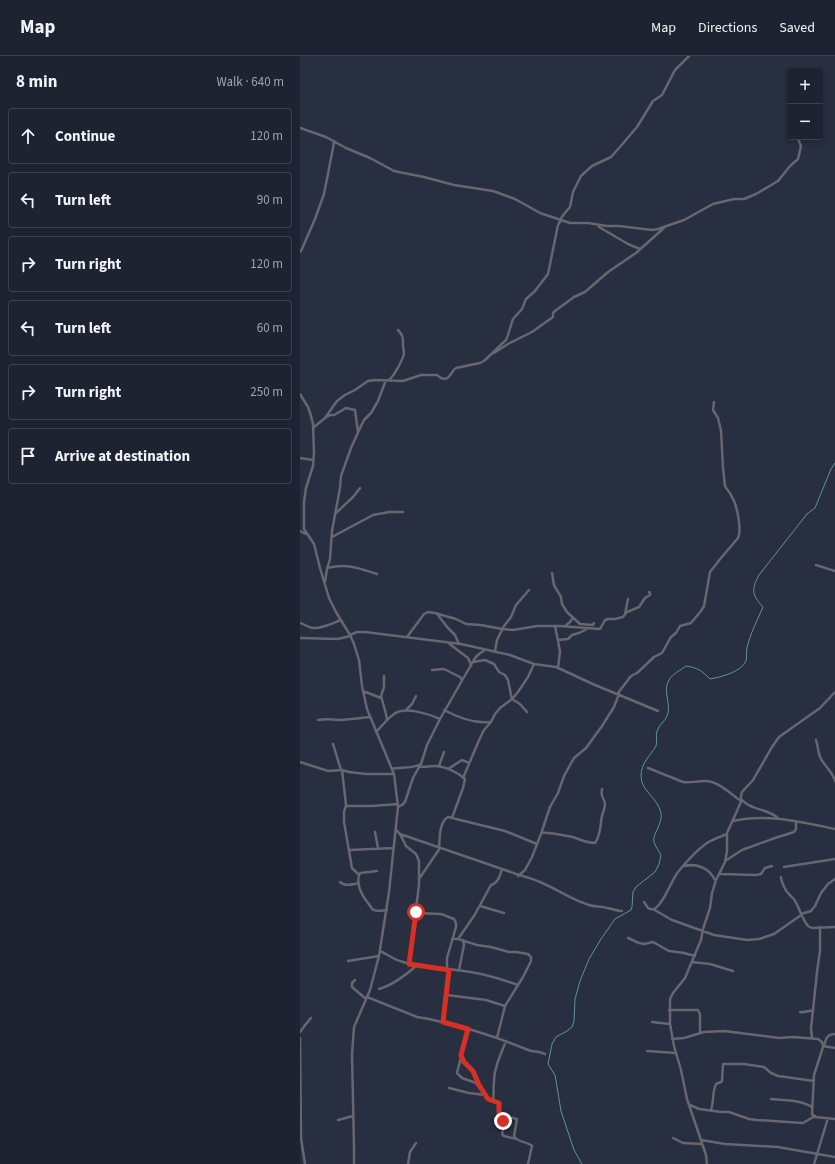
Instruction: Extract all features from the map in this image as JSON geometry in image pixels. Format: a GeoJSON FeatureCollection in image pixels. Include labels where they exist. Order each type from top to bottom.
{"type":"FeatureCollection","features":[{"type":"Feature","properties":{"kind":"street"},"geometry":{"type":"LineString","coordinates":[[325,418],[337,401],[368,381],[403,381],[421,375],[437,374],[441,378],[445,379],[448,378],[454,369],[484,361],[502,344],[508,335],[513,319],[522,309],[527,297],[535,291],[548,274],[558,225],[570,207],[573,192],[581,176],[592,166],[607,159],[615,153],[637,127],[653,100],[662,95],[675,70],[689,56]]}},
{"type":"Feature","properties":{"kind":"street"},"geometry":{"type":"LineString","coordinates":[[300,128],[334,141],[394,171],[424,177],[454,186],[493,191],[515,199],[540,213],[572,224],[588,223],[652,230],[693,216],[713,204],[734,199],[749,198],[775,183],[798,159],[801,146],[798,140]]}},
{"type":"Feature","properties":{"kind":"street"},"geometry":{"type":"LineString","coordinates":[[300,252],[324,194],[334,141]]}},
{"type":"Feature","properties":{"kind":"street"},"geometry":{"type":"LineString","coordinates":[[597,225],[628,244],[641,249]]}},
{"type":"Feature","properties":{"kind":"street"},"geometry":{"type":"LineString","coordinates":[[491,354],[532,332],[553,317],[555,311],[574,297],[585,292],[608,272],[641,249],[665,226]]}},
{"type":"Feature","properties":{"kind":"street"},"geometry":{"type":"LineString","coordinates":[[324,584],[330,559],[331,538],[341,476],[351,448],[364,420],[372,413],[387,381],[394,375],[404,353],[404,340],[402,334],[398,330]]}},
{"type":"Feature","properties":{"kind":"street"},"geometry":{"type":"LineString","coordinates":[[300,394],[308,407],[313,428],[313,466],[306,488],[304,502],[304,526],[306,534]]}},
{"type":"Feature","properties":{"kind":"street"},"geometry":{"type":"LineString","coordinates":[[518,876],[525,870],[532,857],[542,834],[550,806],[558,793],[564,776],[574,758],[586,748],[616,704],[618,694],[632,676],[637,674],[654,658],[662,654],[671,637],[676,633],[680,626],[691,623],[702,611],[710,572],[740,534],[734,501],[725,486],[721,431],[718,418],[713,410],[714,402]]}},
{"type":"Feature","properties":{"kind":"street"},"geometry":{"type":"LineString","coordinates":[[313,428],[325,418],[346,408],[355,410],[358,432]]}},
{"type":"Feature","properties":{"kind":"street"},"geometry":{"type":"LineString","coordinates":[[300,458],[313,460]]}},
{"type":"Feature","properties":{"kind":"street"},"geometry":{"type":"LineString","coordinates":[[335,514],[360,488]]}},
{"type":"Feature","properties":{"kind":"street"},"geometry":{"type":"LineString","coordinates":[[331,538],[373,515],[389,512],[403,512]]}},
{"type":"Feature","properties":{"kind":"street"},"geometry":{"type":"LineString","coordinates":[[300,530],[312,539],[329,598],[350,636],[358,660],[363,690],[370,717],[394,774],[398,806],[387,910],[380,951],[375,973],[354,1027],[352,1041],[354,1164]]}},
{"type":"Feature","properties":{"kind":"street"},"geometry":{"type":"LineString","coordinates":[[327,568],[344,565],[377,574]]}},
{"type":"Feature","properties":{"kind":"street"},"geometry":{"type":"LineString","coordinates":[[816,565],[835,571]]}},
{"type":"Feature","properties":{"kind":"street"},"geometry":{"type":"LineString","coordinates":[[552,573],[554,585],[567,612],[582,624],[593,625],[594,623]]}},
{"type":"Feature","properties":{"kind":"street"},"geometry":{"type":"LineString","coordinates":[[495,652],[497,640],[502,629],[511,617],[516,605],[529,590]]}},
{"type":"Feature","properties":{"kind":"street"},"geometry":{"type":"LineString","coordinates":[[407,637],[424,614],[428,612],[437,613],[456,619],[466,624],[502,629],[513,630],[537,626],[565,626],[600,629],[604,622],[608,619],[623,616],[639,607],[645,598],[650,595],[649,592]]}},
{"type":"Feature","properties":{"kind":"street"},"geometry":{"type":"LineString","coordinates":[[625,614],[628,599]]}},
{"type":"Feature","properties":{"kind":"street"},"geometry":{"type":"LineString","coordinates":[[437,613],[448,628],[456,635],[459,644]]}},
{"type":"Feature","properties":{"kind":"street"},"geometry":{"type":"LineString","coordinates":[[565,626],[573,618]]}},
{"type":"Feature","properties":{"kind":"street"},"geometry":{"type":"LineString","coordinates":[[300,623],[317,628],[340,620]]}},
{"type":"Feature","properties":{"kind":"street"},"geometry":{"type":"LineString","coordinates":[[555,626],[560,651],[558,668]]}},
{"type":"Feature","properties":{"kind":"street"},"geometry":{"type":"LineString","coordinates":[[558,640],[568,639],[572,635],[587,628]]}},
{"type":"Feature","properties":{"kind":"street"},"geometry":{"type":"LineString","coordinates":[[300,638],[338,639],[350,636],[357,632],[365,632],[459,644],[510,655],[534,664],[548,665],[558,668],[658,711]]}},
{"type":"Feature","properties":{"kind":"street"},"geometry":{"type":"LineString","coordinates":[[446,642],[468,658],[471,666]]}},
{"type":"Feature","properties":{"kind":"street"},"geometry":{"type":"LineString","coordinates":[[346,806],[398,806],[405,802],[418,766],[421,764],[427,745],[444,710],[473,662],[479,654],[486,650]]}},
{"type":"Feature","properties":{"kind":"street"},"geometry":{"type":"LineString","coordinates":[[473,662],[485,660],[494,664],[499,672],[508,680],[512,699],[520,704],[527,712]]}},
{"type":"Feature","properties":{"kind":"street"},"geometry":{"type":"LineString","coordinates":[[452,818],[463,788],[465,781],[464,778],[469,763],[482,733],[500,708],[512,699],[526,681],[534,664]]}},
{"type":"Feature","properties":{"kind":"street"},"geometry":{"type":"LineString","coordinates":[[432,670],[444,669],[460,677],[462,681]]}},
{"type":"Feature","properties":{"kind":"street"},"geometry":{"type":"LineString","coordinates":[[384,676],[384,687],[381,693],[381,698],[387,721]]}},
{"type":"Feature","properties":{"kind":"street"},"geometry":{"type":"LineString","coordinates":[[363,690],[381,698]]}},
{"type":"Feature","properties":{"kind":"street"},"geometry":{"type":"LineString","coordinates":[[707,1164],[702,1142],[686,1096],[681,1070],[672,1039],[669,1010],[671,996],[685,978],[701,940],[702,931],[710,908],[716,880],[725,862],[727,851],[727,834],[742,801],[742,792],[753,780],[772,747],[780,737],[815,712],[835,692]]}},
{"type":"Feature","properties":{"kind":"street"},"geometry":{"type":"LineString","coordinates":[[405,711],[412,704],[416,696]]}},
{"type":"Feature","properties":{"kind":"street"},"geometry":{"type":"LineString","coordinates":[[444,710],[461,719],[484,723],[491,722]]}},
{"type":"Feature","properties":{"kind":"street"},"geometry":{"type":"LineString","coordinates":[[376,732],[397,712],[422,712],[440,719]]}},
{"type":"Feature","properties":{"kind":"street"},"geometry":{"type":"LineString","coordinates":[[318,720],[370,717]]}},
{"type":"Feature","properties":{"kind":"street"},"geometry":{"type":"LineString","coordinates":[[816,740],[820,757],[835,780]]}},
{"type":"Feature","properties":{"kind":"street"},"geometry":{"type":"LineString","coordinates":[[333,744],[342,770],[346,806],[344,812],[344,822],[352,868],[359,875],[362,895],[373,910],[387,910]]}},
{"type":"Feature","properties":{"kind":"street"},"geometry":{"type":"LineString","coordinates":[[439,766],[444,752]]}},
{"type":"Feature","properties":{"kind":"street"},"geometry":{"type":"LineString","coordinates":[[448,769],[462,760],[469,763]]}},
{"type":"Feature","properties":{"kind":"street"},"geometry":{"type":"LineString","coordinates":[[300,762],[324,770],[342,770],[366,774],[394,774]]}},
{"type":"Feature","properties":{"kind":"street"},"geometry":{"type":"LineString","coordinates":[[392,769],[418,766],[439,766],[464,778]]}},
{"type":"Feature","properties":{"kind":"street"},"geometry":{"type":"LineString","coordinates":[[648,768],[686,782],[706,781],[720,785],[749,806],[772,813],[778,818]]}},
{"type":"Feature","properties":{"kind":"street"},"geometry":{"type":"LineString","coordinates":[[542,834],[547,833],[574,837],[585,842],[595,843],[601,829],[601,818],[605,804],[601,797],[602,789]]}},
{"type":"Feature","properties":{"kind":"street"},"geometry":{"type":"LineString","coordinates":[[419,879],[439,848],[444,820],[447,818],[505,831],[537,844]]}},
{"type":"Feature","properties":{"kind":"street"},"geometry":{"type":"LineString","coordinates":[[733,821],[747,818],[778,818],[835,829]]}},
{"type":"Feature","properties":{"kind":"street"},"geometry":{"type":"LineString","coordinates":[[725,862],[742,850],[794,832],[796,829],[796,822]]}},
{"type":"Feature","properties":{"kind":"street"},"geometry":{"type":"LineString","coordinates":[[396,830],[400,834],[406,846],[418,856],[419,879],[409,964]]}},
{"type":"Feature","properties":{"kind":"street"},"geometry":{"type":"LineString","coordinates":[[375,832],[378,848]]}},
{"type":"Feature","properties":{"kind":"street"},"geometry":{"type":"LineString","coordinates":[[400,834],[538,882],[586,904],[622,911]]}},
{"type":"Feature","properties":{"kind":"street"},"geometry":{"type":"LineString","coordinates":[[653,909],[662,902],[676,875],[700,848],[706,843],[727,834]]}},
{"type":"Feature","properties":{"kind":"street"},"geometry":{"type":"LineString","coordinates":[[349,850],[394,848]]}},
{"type":"Feature","properties":{"kind":"street"},"geometry":{"type":"LineString","coordinates":[[784,866],[835,860]]}},
{"type":"Feature","properties":{"kind":"street"},"geometry":{"type":"LineString","coordinates":[[684,866],[696,865],[706,869],[716,880]]}},
{"type":"Feature","properties":{"kind":"street"},"geometry":{"type":"LineString","coordinates":[[720,874],[756,875],[761,874],[765,868],[772,866]]}},
{"type":"Feature","properties":{"kind":"street"},"geometry":{"type":"LineString","coordinates":[[458,939],[474,916],[491,885],[495,884],[499,878],[502,869]]}},
{"type":"Feature","properties":{"kind":"street"},"geometry":{"type":"LineString","coordinates":[[359,875],[362,873],[377,871]]}},
{"type":"Feature","properties":{"kind":"street"},"geometry":{"type":"LineString","coordinates":[[781,877],[781,882],[785,886],[787,893],[795,900],[808,926],[812,928],[835,927]]}},
{"type":"Feature","properties":{"kind":"street"},"geometry":{"type":"LineString","coordinates":[[644,902],[648,908],[653,909],[672,920],[716,936],[747,940],[759,939],[774,934],[802,914],[812,909],[828,884],[835,879]]}},
{"type":"Feature","properties":{"kind":"street"},"geometry":{"type":"LineString","coordinates":[[340,882],[345,885],[359,883]]}},
{"type":"Feature","properties":{"kind":"street"},"geometry":{"type":"LineString","coordinates":[[480,906],[504,913]]}},
{"type":"Feature","properties":{"kind":"street"},"geometry":{"type":"LineString","coordinates":[[416,912],[441,914],[454,919],[456,923],[447,958],[447,995],[443,1022]]}},
{"type":"Feature","properties":{"kind":"street"},"geometry":{"type":"LineString","coordinates":[[812,1038],[811,1029],[820,951],[820,927]]}},
{"type":"Feature","properties":{"kind":"street"},"geometry":{"type":"LineString","coordinates":[[628,938],[639,943],[645,944],[650,942],[669,951],[695,956]]}},
{"type":"Feature","properties":{"kind":"street"},"geometry":{"type":"LineString","coordinates":[[452,939],[464,940],[477,945],[508,952],[530,955],[531,961],[518,986],[505,1006],[497,1038]]}},
{"type":"Feature","properties":{"kind":"street"},"geometry":{"type":"LineString","coordinates":[[460,970],[464,940]]}},
{"type":"Feature","properties":{"kind":"street"},"geometry":{"type":"LineString","coordinates":[[380,951],[396,960],[409,964],[448,970],[460,970],[485,975],[518,986]]}},
{"type":"Feature","properties":{"kind":"street"},"geometry":{"type":"LineString","coordinates":[[348,961],[379,956]]}},
{"type":"Feature","properties":{"kind":"street"},"geometry":{"type":"LineString","coordinates":[[692,962],[710,964],[733,971]]}},
{"type":"Feature","properties":{"kind":"street"},"geometry":{"type":"LineString","coordinates":[[379,989],[388,986],[401,978],[417,965]]}},
{"type":"Feature","properties":{"kind":"street"},"geometry":{"type":"LineString","coordinates":[[355,980],[352,983],[352,987],[366,998],[416,1017],[429,1018],[468,1029],[506,1041],[528,1050],[545,1054]]}},
{"type":"Feature","properties":{"kind":"street"},"geometry":{"type":"LineString","coordinates":[[447,995],[486,1000],[505,1006]]}},
{"type":"Feature","properties":{"kind":"street"},"geometry":{"type":"LineString","coordinates":[[669,1010],[698,1010],[700,1014],[700,1033]]}},
{"type":"Feature","properties":{"kind":"street"},"geometry":{"type":"LineString","coordinates":[[800,1012],[813,1011]]}},
{"type":"Feature","properties":{"kind":"street"},"geometry":{"type":"LineString","coordinates":[[300,1032],[311,1018]]}},
{"type":"Feature","properties":{"kind":"street"},"geometry":{"type":"LineString","coordinates":[[652,1022],[670,1024]]}},
{"type":"Feature","properties":{"kind":"street"},"geometry":{"type":"LineString","coordinates":[[468,1029],[457,1073],[462,1078],[479,1085]]}},
{"type":"Feature","properties":{"kind":"street"},"geometry":{"type":"LineString","coordinates":[[672,1039],[684,1038],[700,1033],[724,1031],[778,1038],[812,1038],[820,1040],[823,1046]]}},
{"type":"Feature","properties":{"kind":"street"},"geometry":{"type":"LineString","coordinates":[[815,1116],[812,1114],[812,1107],[816,1068],[828,1036],[830,1034],[835,1034]]}},
{"type":"Feature","properties":{"kind":"street"},"geometry":{"type":"LineString","coordinates":[[300,1038],[301,1138],[304,1164]]}},
{"type":"Feature","properties":{"kind":"street"},"geometry":{"type":"LineString","coordinates":[[493,1101],[496,1065],[506,1041]]}},
{"type":"Feature","properties":{"kind":"street"},"geometry":{"type":"LineString","coordinates":[[823,1046],[835,1048]]}},
{"type":"Feature","properties":{"kind":"street"},"geometry":{"type":"LineString","coordinates":[[647,1051],[676,1053]]}},
{"type":"Feature","properties":{"kind":"street"},"geometry":{"type":"LineString","coordinates":[[461,1055],[464,1062],[473,1071],[479,1085],[489,1100],[499,1103],[499,1113],[501,1115],[504,1127],[502,1134],[532,1146],[528,1164]]}},
{"type":"Feature","properties":{"kind":"street"},"geometry":{"type":"LineString","coordinates":[[711,1110],[715,1085],[722,1081],[723,1064],[744,1064],[764,1067],[778,1076],[814,1081]]}},
{"type":"Feature","properties":{"kind":"street"},"geometry":{"type":"LineString","coordinates":[[449,1088],[486,1095]]}},
{"type":"Feature","properties":{"kind":"street"},"geometry":{"type":"LineString","coordinates":[[770,1099],[798,1102],[812,1107]]}},
{"type":"Feature","properties":{"kind":"street"},"geometry":{"type":"LineString","coordinates":[[689,1105],[695,1108],[729,1112],[748,1119],[786,1123],[803,1123],[815,1116],[835,1119]]}},
{"type":"Feature","properties":{"kind":"street"},"geometry":{"type":"LineString","coordinates":[[501,1115],[517,1119],[514,1135],[516,1140]]}},
{"type":"Feature","properties":{"kind":"street"},"geometry":{"type":"LineString","coordinates":[[338,1120],[353,1116]]}},
{"type":"Feature","properties":{"kind":"street"},"geometry":{"type":"LineString","coordinates":[[814,1164],[828,1118]]}},
{"type":"Feature","properties":{"kind":"street"},"geometry":{"type":"LineString","coordinates":[[673,1138],[683,1143],[702,1142],[778,1147],[835,1157]]}},
{"type":"Feature","properties":{"kind":"street"},"geometry":{"type":"LineString","coordinates":[[408,1164],[410,1152],[416,1143]]}},
{"type":"Feature","properties":{"kind":"waterway"},"geometry":{"type":"LineString","coordinates":[[582,1164],[574,1150],[561,1111],[555,1075],[548,1064],[552,1044],[556,1037],[572,1027],[574,1021],[575,999],[580,981],[589,959],[615,919],[631,910],[633,892],[636,887],[655,872],[659,864],[661,855],[654,839],[661,813],[657,803],[644,786],[641,771],[644,763],[656,746],[657,731],[666,718],[668,712],[667,684],[672,676],[686,666],[699,670],[710,679],[735,671],[743,665],[746,661],[750,638],[763,607],[755,596],[754,589],[756,580],[807,514],[815,508],[831,469],[835,463]]}},
{"type":"Feature","properties":{"kind":"route"},"geometry":{"type":"LineString","coordinates":[[416,912],[409,964],[449,970],[443,1022],[468,1029],[461,1055],[464,1062],[473,1071],[479,1085],[488,1099],[499,1103],[499,1113],[503,1121]]}}]}
